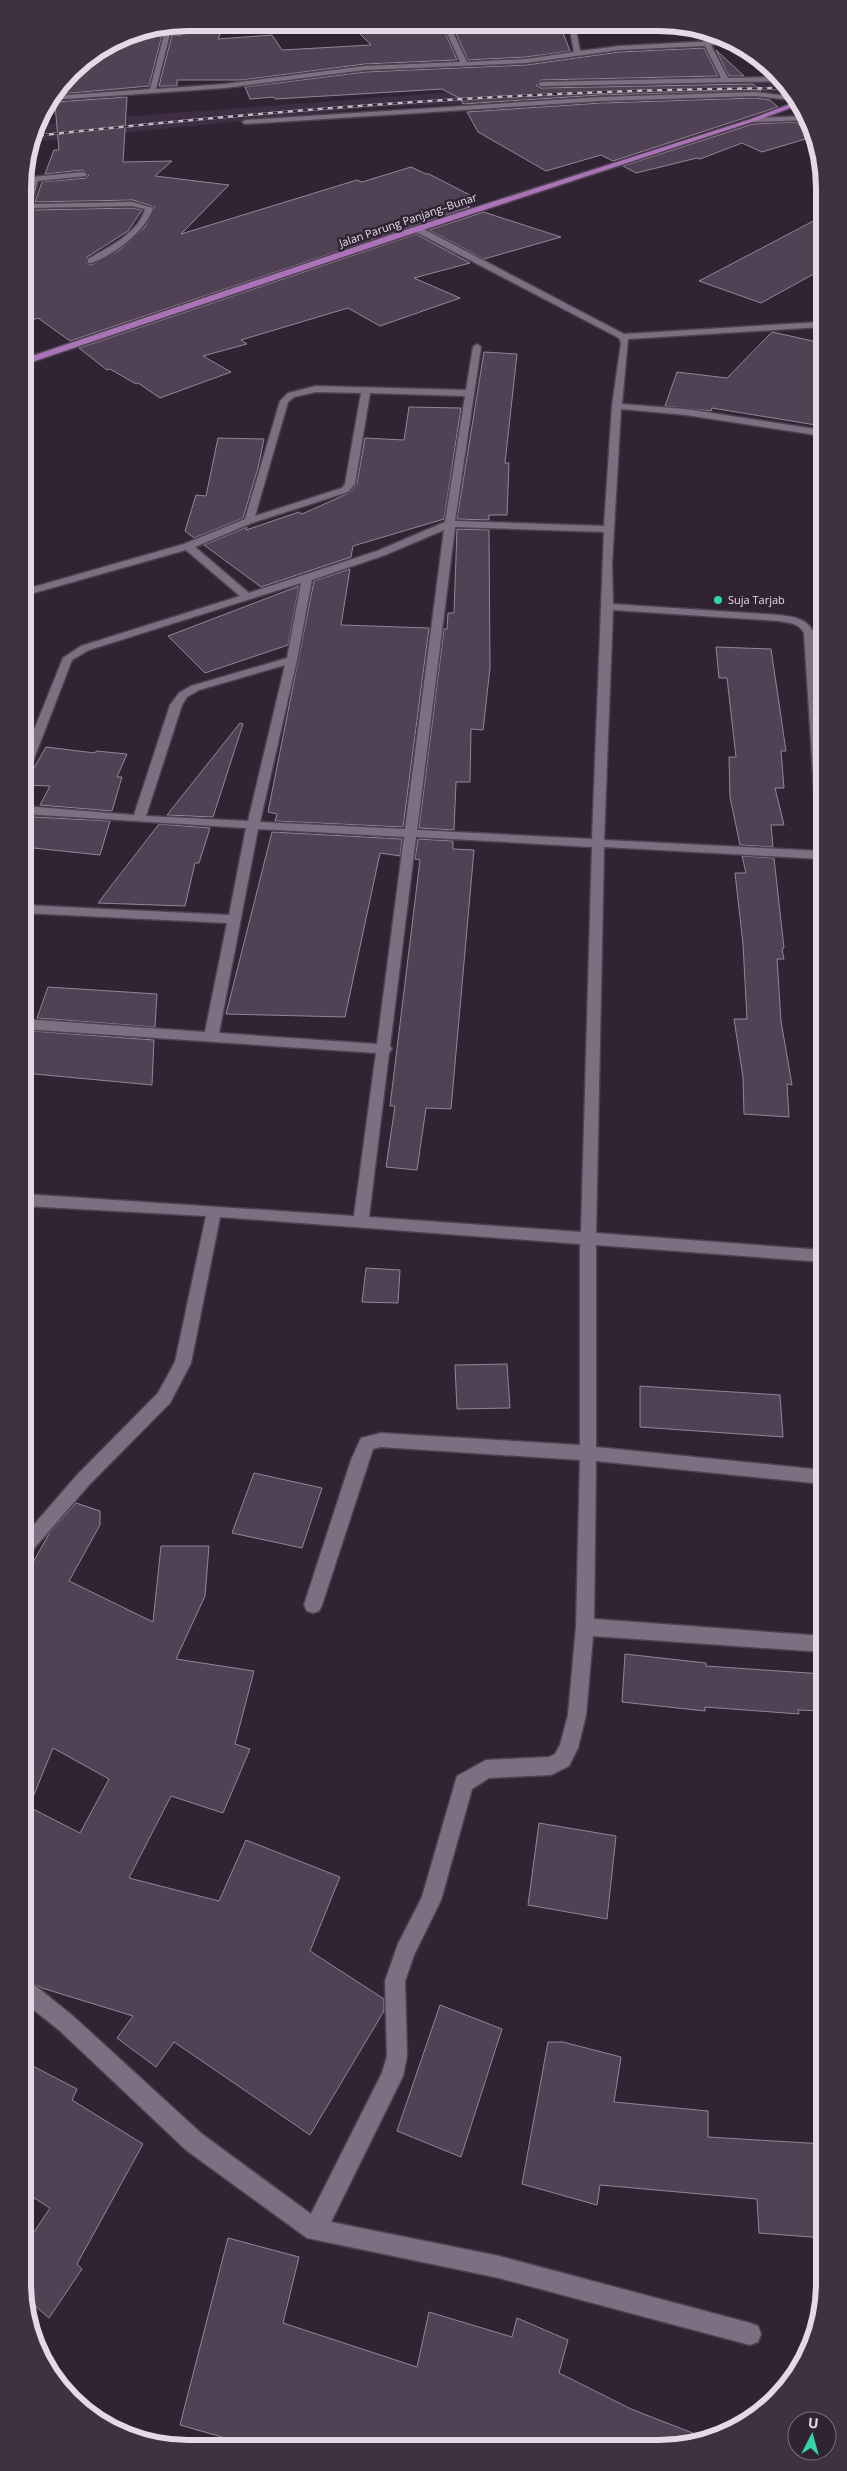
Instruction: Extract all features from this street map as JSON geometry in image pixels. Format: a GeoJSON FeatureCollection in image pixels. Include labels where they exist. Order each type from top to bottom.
{"type":"FeatureCollection","features":[{"type":"Feature","properties":{"kind":"main road","name":"Jalan Parung Panjang–Bunar"},"geometry":{"type":"LineString","coordinates":[[32,359],[417,228],[753,120],[791,104]]}},
{"type":"Feature","properties":{"kind":"street"},"geometry":{"type":"LineString","coordinates":[[449,31],[464,63]]}},
{"type":"Feature","properties":{"kind":"street"},"geometry":{"type":"LineString","coordinates":[[573,31],[578,54]]}},
{"type":"Feature","properties":{"kind":"street"},"geometry":{"type":"LineString","coordinates":[[153,89],[167,33]]}},
{"type":"Feature","properties":{"kind":"street"},"geometry":{"type":"LineString","coordinates":[[62,95],[225,86],[365,68],[526,61],[619,48],[718,43]]}},
{"type":"Feature","properties":{"kind":"street"},"geometry":{"type":"LineString","coordinates":[[707,44],[725,79]]}},
{"type":"Feature","properties":{"kind":"street"},"geometry":{"type":"LineString","coordinates":[[541,84],[772,79]]}},
{"type":"Feature","properties":{"kind":"street"},"geometry":{"type":"LineString","coordinates":[[245,122],[601,99],[755,94],[788,99]]}},
{"type":"Feature","properties":{"kind":"street"},"geometry":{"type":"LineString","coordinates":[[753,120],[800,118]]}},
{"type":"Feature","properties":{"kind":"street"},"geometry":{"type":"LineString","coordinates":[[32,187],[35,179],[83,174]]}},
{"type":"Feature","properties":{"kind":"street"},"geometry":{"type":"LineString","coordinates":[[32,206],[132,204],[149,208],[135,231],[91,261]]}},
{"type":"Feature","properties":{"kind":"street"},"geometry":{"type":"LineString","coordinates":[[417,228],[623,337],[816,324]]}},
{"type":"Feature","properties":{"kind":"street"},"geometry":{"type":"LineString","coordinates":[[315,2230],[392,2076],[397,2056],[394,2008],[395,1981],[405,1951],[431,1900],[464,1783],[486,1769],[550,1766],[562,1760],[569,1748],[577,1716],[585,1627],[588,1453],[588,1240],[598,842],[608,607],[609,529],[617,406],[624,344],[623,337]]}},
{"type":"Feature","properties":{"kind":"street"},"geometry":{"type":"LineString","coordinates":[[361,1222],[385,1049],[450,524],[477,347]]}},
{"type":"Feature","properties":{"kind":"street"},"geometry":{"type":"LineString","coordinates":[[249,521],[284,401],[291,395],[304,390],[469,392]]}},
{"type":"Feature","properties":{"kind":"street"},"geometry":{"type":"LineString","coordinates":[[32,590],[188,546],[249,521],[345,490],[350,484],[366,390]]}},
{"type":"Feature","properties":{"kind":"street"},"geometry":{"type":"LineString","coordinates":[[617,406],[686,412],[816,432]]}},
{"type":"Feature","properties":{"kind":"street"},"geometry":{"type":"LineString","coordinates":[[32,748],[64,666],[75,653],[381,553],[450,524],[609,529]]}},
{"type":"Feature","properties":{"kind":"street"},"geometry":{"type":"LineString","coordinates":[[188,546],[247,596]]}},
{"type":"Feature","properties":{"kind":"street"},"geometry":{"type":"LineString","coordinates":[[211,1037],[236,919],[253,824],[292,660],[307,578]]}},
{"type":"Feature","properties":{"kind":"street"},"geometry":{"type":"LineString","coordinates":[[608,607],[801,621],[807,626],[816,739]]}},
{"type":"Feature","properties":{"kind":"street"},"geometry":{"type":"LineString","coordinates":[[139,819],[176,705],[183,695],[195,688],[292,660]]}},
{"type":"Feature","properties":{"kind":"street"},"geometry":{"type":"LineString","coordinates":[[32,811],[139,819],[816,855]]}},
{"type":"Feature","properties":{"kind":"street"},"geometry":{"type":"LineString","coordinates":[[32,910],[236,919]]}},
{"type":"Feature","properties":{"kind":"street"},"geometry":{"type":"LineString","coordinates":[[32,1025],[385,1049]]}},
{"type":"Feature","properties":{"kind":"street"},"geometry":{"type":"LineString","coordinates":[[32,1200],[214,1211],[815,1255]]}},
{"type":"Feature","properties":{"kind":"street"},"geometry":{"type":"LineString","coordinates":[[31,1540],[83,1480],[164,1398],[183,1363],[214,1211]]}},
{"type":"Feature","properties":{"kind":"street"},"geometry":{"type":"LineString","coordinates":[[313,1605],[356,1469],[367,1443],[381,1440],[588,1453],[815,1476]]}},
{"type":"Feature","properties":{"kind":"street"},"geometry":{"type":"LineString","coordinates":[[585,1627],[815,1643]]}},
{"type":"Feature","properties":{"kind":"street"},"geometry":{"type":"LineString","coordinates":[[31,1995],[66,2023],[194,2142],[315,2230],[499,2267],[750,2334]]}},
{"type":"Feature","properties":{"kind":"shaded area"},"geometry":{"type":"Polygon","coordinates":[[[772,79],[782,92],[679,93],[369,108],[39,141],[45,124],[520,87],[772,79]]]}},
{"type":"Feature","properties":{"kind":"building"},"geometry":{"type":"Polygon","coordinates":[[[445,31],[457,60],[365,64],[242,80],[177,80],[177,86],[159,86],[172,35],[181,35],[182,32],[221,32],[218,39],[272,35],[282,50],[371,45],[358,32],[445,31]]]}},
{"type":"Feature","properties":{"kind":"building"},"geometry":{"type":"Polygon","coordinates":[[[455,31],[562,31],[570,51],[526,57],[468,60],[455,31]]]}},
{"type":"Feature","properties":{"kind":"building"},"geometry":{"type":"Polygon","coordinates":[[[154,35],[162,35],[149,86],[63,94],[77,77],[110,52],[128,43],[154,35]]]}},
{"type":"Feature","properties":{"kind":"building"},"geometry":{"type":"Polygon","coordinates":[[[704,48],[718,76],[541,80],[536,85],[541,88],[753,84],[761,91],[601,95],[463,104],[461,99],[442,89],[250,99],[245,87],[365,72],[526,65],[619,52],[704,48]]]}},
{"type":"Feature","properties":{"kind":"building"},"geometry":{"type":"Polygon","coordinates":[[[716,50],[744,76],[729,76],[716,50]]]}},
{"type":"Feature","properties":{"kind":"building"},"geometry":{"type":"Polygon","coordinates":[[[127,97],[123,162],[172,161],[155,176],[229,185],[181,234],[357,180],[362,182],[411,167],[470,195],[452,201],[470,207],[70,341],[38,318],[32,320],[32,210],[132,208],[142,210],[128,231],[87,257],[87,264],[91,265],[120,250],[145,227],[155,207],[133,200],[35,202],[42,182],[86,178],[89,175],[83,170],[45,174],[54,150],[59,150],[55,105],[57,102],[127,97]]]}},
{"type":"Feature","properties":{"kind":"building"},"geometry":{"type":"Polygon","coordinates":[[[755,98],[770,100],[778,107],[613,161],[601,155],[546,171],[478,132],[467,112],[601,103],[755,98]]]}},
{"type":"Feature","properties":{"kind":"building"},"geometry":{"type":"Polygon","coordinates":[[[796,122],[804,129],[807,138],[762,152],[742,143],[700,159],[697,158],[636,173],[623,166],[753,124],[796,122]]]}},
{"type":"Feature","properties":{"kind":"building"},"geometry":{"type":"Polygon","coordinates":[[[484,212],[561,237],[484,259],[429,230],[484,212]]]}},
{"type":"Feature","properties":{"kind":"building"},"geometry":{"type":"Polygon","coordinates":[[[816,220],[816,273],[761,303],[699,281],[816,220]]]}},
{"type":"Feature","properties":{"kind":"building"},"geometry":{"type":"Polygon","coordinates":[[[416,234],[470,263],[414,278],[460,298],[380,326],[348,308],[241,340],[247,344],[203,356],[231,372],[160,398],[138,383],[136,384],[110,369],[107,370],[79,348],[416,234]]]}},
{"type":"Feature","properties":{"kind":"building"},"geometry":{"type":"Polygon","coordinates":[[[772,332],[816,342],[816,425],[712,408],[711,411],[665,406],[677,372],[727,378],[772,332]]]}},
{"type":"Feature","properties":{"kind":"building"},"geometry":{"type":"Polygon","coordinates":[[[484,352],[517,354],[505,463],[509,463],[507,515],[489,515],[489,520],[457,519],[484,352]]]}},
{"type":"Feature","properties":{"kind":"building"},"geometry":{"type":"Polygon","coordinates":[[[409,407],[461,408],[444,519],[353,546],[351,557],[261,587],[204,545],[247,527],[246,530],[299,512],[302,514],[349,493],[357,484],[365,438],[404,440],[409,407]]]}},
{"type":"Feature","properties":{"kind":"building"},"geometry":{"type":"Polygon","coordinates":[[[218,438],[264,439],[258,468],[243,518],[194,538],[185,531],[196,495],[206,496],[218,438]]]}},
{"type":"Feature","properties":{"kind":"building"},"geometry":{"type":"Polygon","coordinates":[[[457,529],[489,530],[490,668],[483,730],[471,729],[470,782],[456,782],[454,830],[419,828],[444,629],[447,629],[448,613],[454,613],[457,529]]]}},
{"type":"Feature","properties":{"kind":"building"},"geometry":{"type":"Polygon","coordinates":[[[350,569],[341,625],[429,628],[403,827],[275,821],[277,814],[268,812],[314,581],[350,569]]]}},
{"type":"Feature","properties":{"kind":"building"},"geometry":{"type":"Polygon","coordinates":[[[299,586],[288,645],[205,673],[168,636],[299,586]]]}},
{"type":"Feature","properties":{"kind":"building"},"geometry":{"type":"Polygon","coordinates":[[[716,647],[771,649],[786,751],[781,751],[784,788],[775,788],[784,825],[771,825],[773,847],[740,845],[730,797],[729,757],[736,757],[727,678],[719,678],[716,647]]]}},
{"type":"Feature","properties":{"kind":"building"},"geometry":{"type":"Polygon","coordinates":[[[240,723],[243,724],[213,817],[167,815],[240,723]]]}},
{"type":"Feature","properties":{"kind":"building"},"geometry":{"type":"Polygon","coordinates":[[[46,747],[95,753],[96,751],[127,754],[117,777],[122,777],[112,811],[40,805],[50,786],[32,785],[32,772],[46,747]]]}},
{"type":"Feature","properties":{"kind":"building"},"geometry":{"type":"Polygon","coordinates":[[[34,817],[110,821],[100,855],[32,848],[32,822],[34,817]]]}},
{"type":"Feature","properties":{"kind":"building"},"geometry":{"type":"Polygon","coordinates":[[[159,824],[210,828],[199,863],[195,863],[185,906],[98,903],[159,824]]]}},
{"type":"Feature","properties":{"kind":"building"},"geometry":{"type":"Polygon","coordinates":[[[272,832],[402,839],[400,856],[380,853],[345,1017],[226,1014],[272,832]]]}},
{"type":"Feature","properties":{"kind":"building"},"geometry":{"type":"Polygon","coordinates":[[[418,839],[453,841],[453,849],[474,850],[451,1109],[426,1108],[417,1170],[386,1167],[395,1106],[390,1106],[420,860],[415,859],[418,839]]]}},
{"type":"Feature","properties":{"kind":"building"},"geometry":{"type":"Polygon","coordinates":[[[742,856],[774,858],[784,948],[782,949],[784,959],[777,959],[781,1021],[792,1085],[787,1084],[789,1117],[744,1114],[743,1077],[734,1019],[747,1019],[743,944],[735,873],[746,873],[742,856]]]}},
{"type":"Feature","properties":{"kind":"building"},"geometry":{"type":"Polygon","coordinates":[[[48,987],[157,994],[155,1027],[37,1018],[48,987]]]}},
{"type":"Feature","properties":{"kind":"building"},"geometry":{"type":"Polygon","coordinates":[[[32,1032],[154,1040],[152,1085],[32,1074],[32,1032]]]}},
{"type":"Feature","properties":{"kind":"building"},"geometry":{"type":"Polygon","coordinates":[[[366,1268],[400,1270],[398,1303],[362,1302],[366,1268]]]}},
{"type":"Feature","properties":{"kind":"building"},"geometry":{"type":"Polygon","coordinates":[[[507,1364],[510,1408],[457,1409],[455,1365],[507,1364]]]}},
{"type":"Feature","properties":{"kind":"building"},"geometry":{"type":"Polygon","coordinates":[[[640,1386],[780,1395],[783,1437],[640,1427],[640,1386]]]}},
{"type":"Feature","properties":{"kind":"building"},"geometry":{"type":"Polygon","coordinates":[[[254,1473],[322,1488],[302,1548],[232,1533],[254,1473]]]}},
{"type":"Feature","properties":{"kind":"building"},"geometry":{"type":"Polygon","coordinates":[[[76,1503],[100,1511],[100,1525],[69,1581],[153,1622],[161,1546],[209,1546],[205,1596],[176,1659],[254,1671],[235,1744],[250,1749],[223,1813],[171,1796],[129,1878],[219,1901],[246,1840],[340,1877],[310,1951],[384,1999],[384,2011],[310,2135],[174,2042],[156,2067],[117,2038],[133,2016],[42,1988],[31,1982],[31,1808],[80,1833],[109,1779],[53,1748],[31,1802],[31,1566],[50,1532],[76,1503]]]}},
{"type":"Feature","properties":{"kind":"building"},"geometry":{"type":"Polygon","coordinates":[[[625,1654],[706,1663],[706,1666],[815,1673],[815,1711],[798,1710],[799,1714],[705,1707],[705,1711],[622,1702],[625,1654]]]}},
{"type":"Feature","properties":{"kind":"building"},"geometry":{"type":"Polygon","coordinates":[[[539,1823],[616,1836],[607,1919],[528,1905],[539,1823]]]}},
{"type":"Feature","properties":{"kind":"building"},"geometry":{"type":"Polygon","coordinates":[[[440,2005],[502,2029],[461,2157],[397,2131],[440,2005]]]}},
{"type":"Feature","properties":{"kind":"building"},"geometry":{"type":"Polygon","coordinates":[[[548,2042],[563,2042],[621,2057],[614,2102],[708,2111],[708,2137],[815,2143],[815,2237],[759,2233],[757,2199],[600,2185],[597,2205],[522,2184],[548,2042]]]}},
{"type":"Feature","properties":{"kind":"building"},"geometry":{"type":"Polygon","coordinates":[[[31,2065],[77,2089],[72,2100],[143,2144],[77,2264],[82,2269],[49,2318],[33,2304],[31,2236],[50,2208],[31,2196],[31,2065]]]}},
{"type":"Feature","properties":{"kind":"building"},"geometry":{"type":"Polygon","coordinates":[[[228,2238],[299,2257],[283,2323],[417,2367],[429,2312],[512,2337],[517,2318],[568,2340],[559,2373],[631,2409],[697,2435],[659,2440],[232,2440],[180,2425],[228,2238]]]}},
{"type":"Feature","properties":{"kind":"railway"},"geometry":{"type":"LineString","coordinates":[[41,135],[222,117],[411,102],[600,92],[779,88]]}},
{"type":"Feature","properties":{"kind":"place","name":"Suja Tarjab"},"geometry":{"type":"Point","coordinates":[718,600]}}]}
